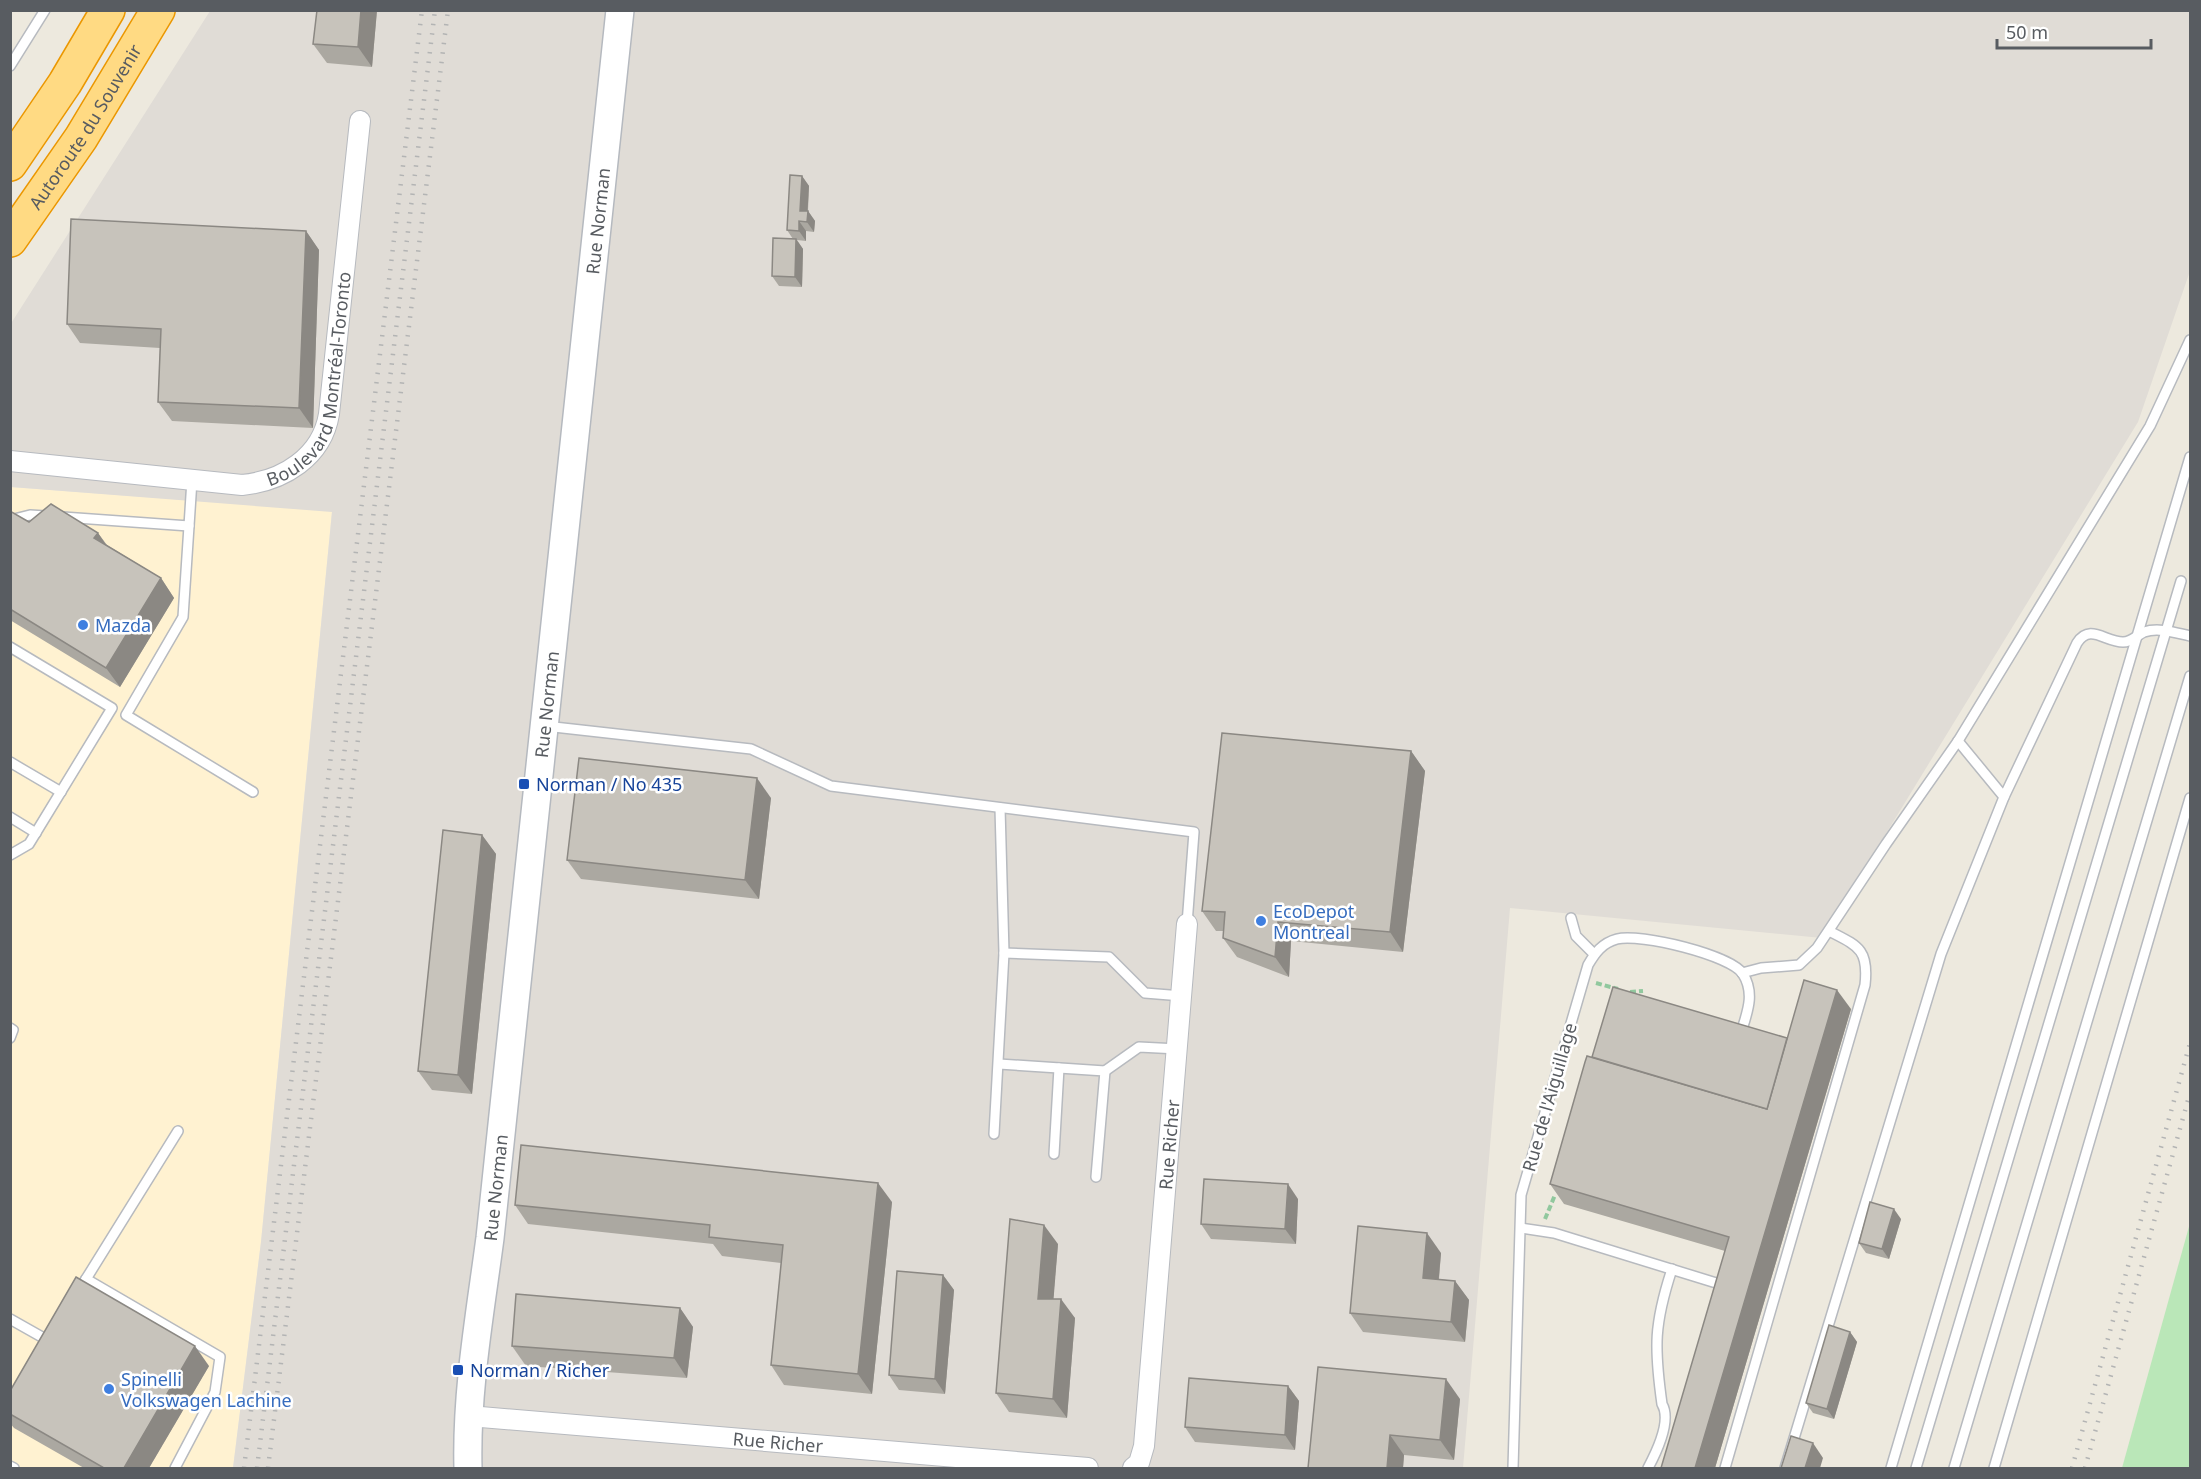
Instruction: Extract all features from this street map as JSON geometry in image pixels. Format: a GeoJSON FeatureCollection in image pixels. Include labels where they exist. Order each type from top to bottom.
{"type":"FeatureCollection","features":[{"type":"Feature","properties":{"kind":"highway"},"geometry":{"type":"LineString","coordinates":[[10,164],[60,91],[108,10]]}},
{"type":"Feature","properties":{"kind":"highway","name":"Autoroute du Souvenir"},"geometry":{"type":"LineString","coordinates":[[10,240],[99,111],[158,10]]}},
{"type":"Feature","properties":{"kind":"highway"},"geometry":{"type":"LineString","coordinates":[[10,261],[30,212]]}},
{"type":"Feature","properties":{"kind":"street","name":"Rue Norman"},"geometry":{"type":"LineString","coordinates":[[468,1468],[469,1416],[490,1238],[620,10]]}},
{"type":"Feature","properties":{"kind":"street","name":"Boulevard Montréal-Toronto"},"geometry":{"type":"LineString","coordinates":[[10,461],[242,484],[273,478],[305,459],[325,433],[360,121]]}},
{"type":"Feature","properties":{"kind":"street","name":"Rue Richer"},"geometry":{"type":"LineString","coordinates":[[1133,1468],[1139,1463],[1144,1446],[1187,924]]}},
{"type":"Feature","properties":{"kind":"street","name":"Rue Richer"},"geometry":{"type":"LineString","coordinates":[[469,1416],[1088,1468]]}},
{"type":"Feature","properties":{"kind":"lane"},"geometry":{"type":"LineString","coordinates":[[10,66],[45,10]]}},
{"type":"Feature","properties":{"kind":"lane"},"geometry":{"type":"LineString","coordinates":[[1742,973],[1761,968],[1798,965],[1812,955],[1829,931],[1958,741],[2150,426],[2190,340]]}},
{"type":"Feature","properties":{"kind":"lane"},"geometry":{"type":"LineString","coordinates":[[1891,1468],[2190,457]]}},
{"type":"Feature","properties":{"kind":"lane"},"geometry":{"type":"LineString","coordinates":[[126,715],[183,617],[192,480]]}},
{"type":"Feature","properties":{"kind":"lane"},"geometry":{"type":"LineString","coordinates":[[10,520],[30,515],[189,526]]}},
{"type":"Feature","properties":{"kind":"lane"},"geometry":{"type":"LineString","coordinates":[[1916,1468],[2181,581]]}},
{"type":"Feature","properties":{"kind":"lane"},"geometry":{"type":"LineString","coordinates":[[1785,1468],[1928,992],[1955,915],[2004,797],[2079,639],[2092,633],[2117,642],[2130,641],[2150,631],[2165,631],[2190,636]]}},
{"type":"Feature","properties":{"kind":"lane"},"geometry":{"type":"LineString","coordinates":[[10,647],[253,792]]}},
{"type":"Feature","properties":{"kind":"lane"},"geometry":{"type":"LineString","coordinates":[[1954,1468],[2190,676]]}},
{"type":"Feature","properties":{"kind":"lane"},"geometry":{"type":"LineString","coordinates":[[10,855],[28,844],[112,708]]}},
{"type":"Feature","properties":{"kind":"lane"},"geometry":{"type":"LineString","coordinates":[[543,726],[751,749],[831,786],[1194,832],[1187,924]]}},
{"type":"Feature","properties":{"kind":"lane"},"geometry":{"type":"LineString","coordinates":[[1958,741],[1988,782],[2004,797]]}},
{"type":"Feature","properties":{"kind":"lane"},"geometry":{"type":"LineString","coordinates":[[10,762],[61,792]]}},
{"type":"Feature","properties":{"kind":"lane"},"geometry":{"type":"LineString","coordinates":[[1994,1468],[2190,798]]}},
{"type":"Feature","properties":{"kind":"lane"},"geometry":{"type":"LineString","coordinates":[[994,1134],[1004,952],[1000,808]]}},
{"type":"Feature","properties":{"kind":"lane"},"geometry":{"type":"LineString","coordinates":[[10,818],[36,832]]}},
{"type":"Feature","properties":{"kind":"lane"},"geometry":{"type":"LineString","coordinates":[[1571,918],[1576,936],[1594,954],[1610,941],[1634,937],[1681,947],[1733,965],[1742,973],[1750,997],[1740,1036]]}},
{"type":"Feature","properties":{"kind":"lane"},"geometry":{"type":"LineString","coordinates":[[1725,1468],[1864,993],[1866,973],[1862,952],[1858,946],[1829,931]]}},
{"type":"Feature","properties":{"kind":"lane"},"geometry":{"type":"LineString","coordinates":[[1004,952],[1109,957],[1145,993],[1182,996]]}},
{"type":"Feature","properties":{"kind":"lane","name":"Rue de l'Aiguillage"},"geometry":{"type":"LineString","coordinates":[[1513,1468],[1514,1362],[1522,1188],[1584,974],[1594,954]]}},
{"type":"Feature","properties":{"kind":"lane"},"geometry":{"type":"LineString","coordinates":[[10,1028],[13,1030],[10,1038]]}},
{"type":"Feature","properties":{"kind":"lane"},"geometry":{"type":"LineString","coordinates":[[999,1064],[1105,1071],[1139,1047],[1178,1049]]}},
{"type":"Feature","properties":{"kind":"lane"},"geometry":{"type":"LineString","coordinates":[[1054,1154],[1059,1068]]}},
{"type":"Feature","properties":{"kind":"lane"},"geometry":{"type":"LineString","coordinates":[[1096,1177],[1105,1071]]}},
{"type":"Feature","properties":{"kind":"lane"},"geometry":{"type":"LineString","coordinates":[[74,1300],[178,1131]]}},
{"type":"Feature","properties":{"kind":"lane"},"geometry":{"type":"LineString","coordinates":[[1521,1228],[1541,1231],[1728,1287]]}},
{"type":"Feature","properties":{"kind":"lane"},"geometry":{"type":"LineString","coordinates":[[1648,1468],[1664,1425],[1665,1410],[1662,1404],[1656,1360],[1656,1322],[1672,1269]]}},
{"type":"Feature","properties":{"kind":"lane"},"geometry":{"type":"LineString","coordinates":[[86,1280],[220,1356],[215,1392],[175,1468]]}},
{"type":"Feature","properties":{"kind":"lane"},"geometry":{"type":"LineString","coordinates":[[10,1318],[49,1341]]}},
{"type":"Feature","properties":{"kind":"lane"},"geometry":{"type":"LineString","coordinates":[[44,1350],[55,1331]]}},
{"type":"Feature","properties":{"kind":"path"},"geometry":{"type":"LineString","coordinates":[[1597,983],[1629,992],[1643,991]]}},
{"type":"Feature","properties":{"kind":"path"},"geometry":{"type":"LineString","coordinates":[[1612,1000],[1616,988]]}},
{"type":"Feature","properties":{"kind":"path"},"geometry":{"type":"LineString","coordinates":[[1626,1002],[1629,992]]}},
{"type":"Feature","properties":{"kind":"path"},"geometry":{"type":"LineString","coordinates":[[1541,1231],[1558,1184]]}},
{"type":"Feature","properties":{"kind":"path"},"geometry":{"type":"LineString","coordinates":[[1555,1195],[1565,1198]]}},
{"type":"Feature","properties":{"kind":"shaded area"},"geometry":{"type":"Polygon","coordinates":[[[210,11],[2190,11],[2190,271],[2138,422],[1822,938],[1510,908],[1463,1468],[233,1468],[261,1242],[332,512],[11,487],[10,325],[210,11]]]}},
{"type":"Feature","properties":{"kind":"shaded area"},"geometry":{"type":"Polygon","coordinates":[[[10,487],[332,511],[261,1242],[233,1468],[11,1468],[10,487]]]}},
{"type":"Feature","properties":{"kind":"green space"},"geometry":{"type":"Polygon","coordinates":[[[2190,1223],[2190,1468],[2122,1468],[2190,1223]]]}},
{"type":"Feature","properties":{"kind":"building"},"geometry":{"type":"Polygon","coordinates":[[[317,10],[361,10],[358,47],[313,44],[317,10]]]}},
{"type":"Feature","properties":{"kind":"building"},"geometry":{"type":"Polygon","coordinates":[[[790,175],[802,176],[800,211],[808,211],[807,222],[799,221],[799,231],[787,230],[790,175]]]}},
{"type":"Feature","properties":{"kind":"building"},"geometry":{"type":"Polygon","coordinates":[[[71,219],[306,231],[299,408],[158,402],[161,329],[67,324],[71,219]]]}},
{"type":"Feature","properties":{"kind":"building"},"geometry":{"type":"Polygon","coordinates":[[[773,238],[796,239],[795,277],[772,276],[773,238]]]}},
{"type":"Feature","properties":{"kind":"building"},"geometry":{"type":"Polygon","coordinates":[[[51,504],[98,533],[94,538],[161,578],[106,668],[10,609],[10,511],[29,522],[51,504]]]}},
{"type":"Feature","properties":{"kind":"building"},"geometry":{"type":"Polygon","coordinates":[[[1222,733],[1411,751],[1390,932],[1278,922],[1275,957],[1223,938],[1225,912],[1202,911],[1222,733]]]}},
{"type":"Feature","properties":{"kind":"building"},"geometry":{"type":"Polygon","coordinates":[[[579,758],[757,778],[745,880],[567,860],[579,758]]]}},
{"type":"Feature","properties":{"kind":"building"},"geometry":{"type":"Polygon","coordinates":[[[443,830],[482,835],[458,1075],[418,1071],[443,830]]]}},
{"type":"Feature","properties":{"kind":"building"},"geometry":{"type":"Polygon","coordinates":[[[1804,980],[1837,990],[1695,1468],[1661,1468],[1729,1237],[1550,1184],[1585,1062],[1587,1056],[1767,1109],[1804,980]]]}},
{"type":"Feature","properties":{"kind":"building"},"geometry":{"type":"Polygon","coordinates":[[[1613,987],[1787,1038],[1767,1109],[1592,1057],[1613,987]]]}},
{"type":"Feature","properties":{"kind":"building"},"geometry":{"type":"Polygon","coordinates":[[[521,1145],[878,1183],[858,1374],[771,1365],[783,1245],[709,1237],[710,1225],[515,1205],[521,1145]]]}},
{"type":"Feature","properties":{"kind":"building"},"geometry":{"type":"Polygon","coordinates":[[[1204,1179],[1288,1184],[1285,1229],[1201,1224],[1204,1179]]]}},
{"type":"Feature","properties":{"kind":"building"},"geometry":{"type":"Polygon","coordinates":[[[1870,1202],[1894,1209],[1882,1249],[1859,1243],[1870,1202]]]}},
{"type":"Feature","properties":{"kind":"building"},"geometry":{"type":"Polygon","coordinates":[[[1010,1219],[1044,1225],[1038,1299],[1061,1299],[1053,1399],[996,1393],[1010,1219]]]}},
{"type":"Feature","properties":{"kind":"building"},"geometry":{"type":"Polygon","coordinates":[[[1358,1226],[1427,1233],[1423,1278],[1455,1281],[1451,1322],[1350,1313],[1358,1226]]]}},
{"type":"Feature","properties":{"kind":"building"},"geometry":{"type":"Polygon","coordinates":[[[897,1271],[943,1275],[935,1379],[889,1375],[897,1271]]]}},
{"type":"Feature","properties":{"kind":"building"},"geometry":{"type":"Polygon","coordinates":[[[76,1277],[195,1346],[124,1468],[104,1468],[10,1414],[10,1391],[76,1277]]]}},
{"type":"Feature","properties":{"kind":"building"},"geometry":{"type":"Polygon","coordinates":[[[516,1294],[680,1308],[674,1358],[512,1346],[516,1294]]]}},
{"type":"Feature","properties":{"kind":"building"},"geometry":{"type":"Polygon","coordinates":[[[1829,1325],[1850,1332],[1827,1409],[1806,1403],[1829,1325]]]}},
{"type":"Feature","properties":{"kind":"building"},"geometry":{"type":"Polygon","coordinates":[[[1318,1367],[1446,1379],[1440,1440],[1390,1435],[1387,1468],[1308,1468],[1318,1367]]]}},
{"type":"Feature","properties":{"kind":"building"},"geometry":{"type":"Polygon","coordinates":[[[1189,1378],[1288,1386],[1285,1435],[1185,1427],[1189,1378]]]}},
{"type":"Feature","properties":{"kind":"building"},"geometry":{"type":"Polygon","coordinates":[[[1791,1436],[1813,1443],[1805,1468],[1781,1468],[1791,1436]]]}},
{"type":"Feature","properties":{"kind":"railway"},"geometry":{"type":"LineString","coordinates":[[244,1468],[422,10]]}},
{"type":"Feature","properties":{"kind":"railway"},"geometry":{"type":"LineString","coordinates":[[257,1468],[435,10]]}},
{"type":"Feature","properties":{"kind":"railway"},"geometry":{"type":"LineString","coordinates":[[268,1468],[448,10]]}},
{"type":"Feature","properties":{"kind":"railway"},"geometry":{"type":"LineString","coordinates":[[2072,1468],[2190,1043]]}},
{"type":"Feature","properties":{"kind":"railway"},"geometry":{"type":"LineString","coordinates":[[2085,1468],[2190,1093]]}},
{"type":"Feature","properties":{"kind":"place","name":"Mazda"},"geometry":{"type":"Point","coordinates":[83,625]}},
{"type":"Feature","properties":{"kind":"place","name":"Norman / No 435"},"geometry":{"type":"Point","coordinates":[524,784]}},
{"type":"Feature","properties":{"kind":"place","name":"EcoDepot Montreal"},"geometry":{"type":"Point","coordinates":[1261,921]}},
{"type":"Feature","properties":{"kind":"place","name":"Norman / Richer"},"geometry":{"type":"Point","coordinates":[458,1370]}},
{"type":"Feature","properties":{"kind":"place","name":"Spinelli Volkswagen Lachine"},"geometry":{"type":"Point","coordinates":[109,1389]}}]}
